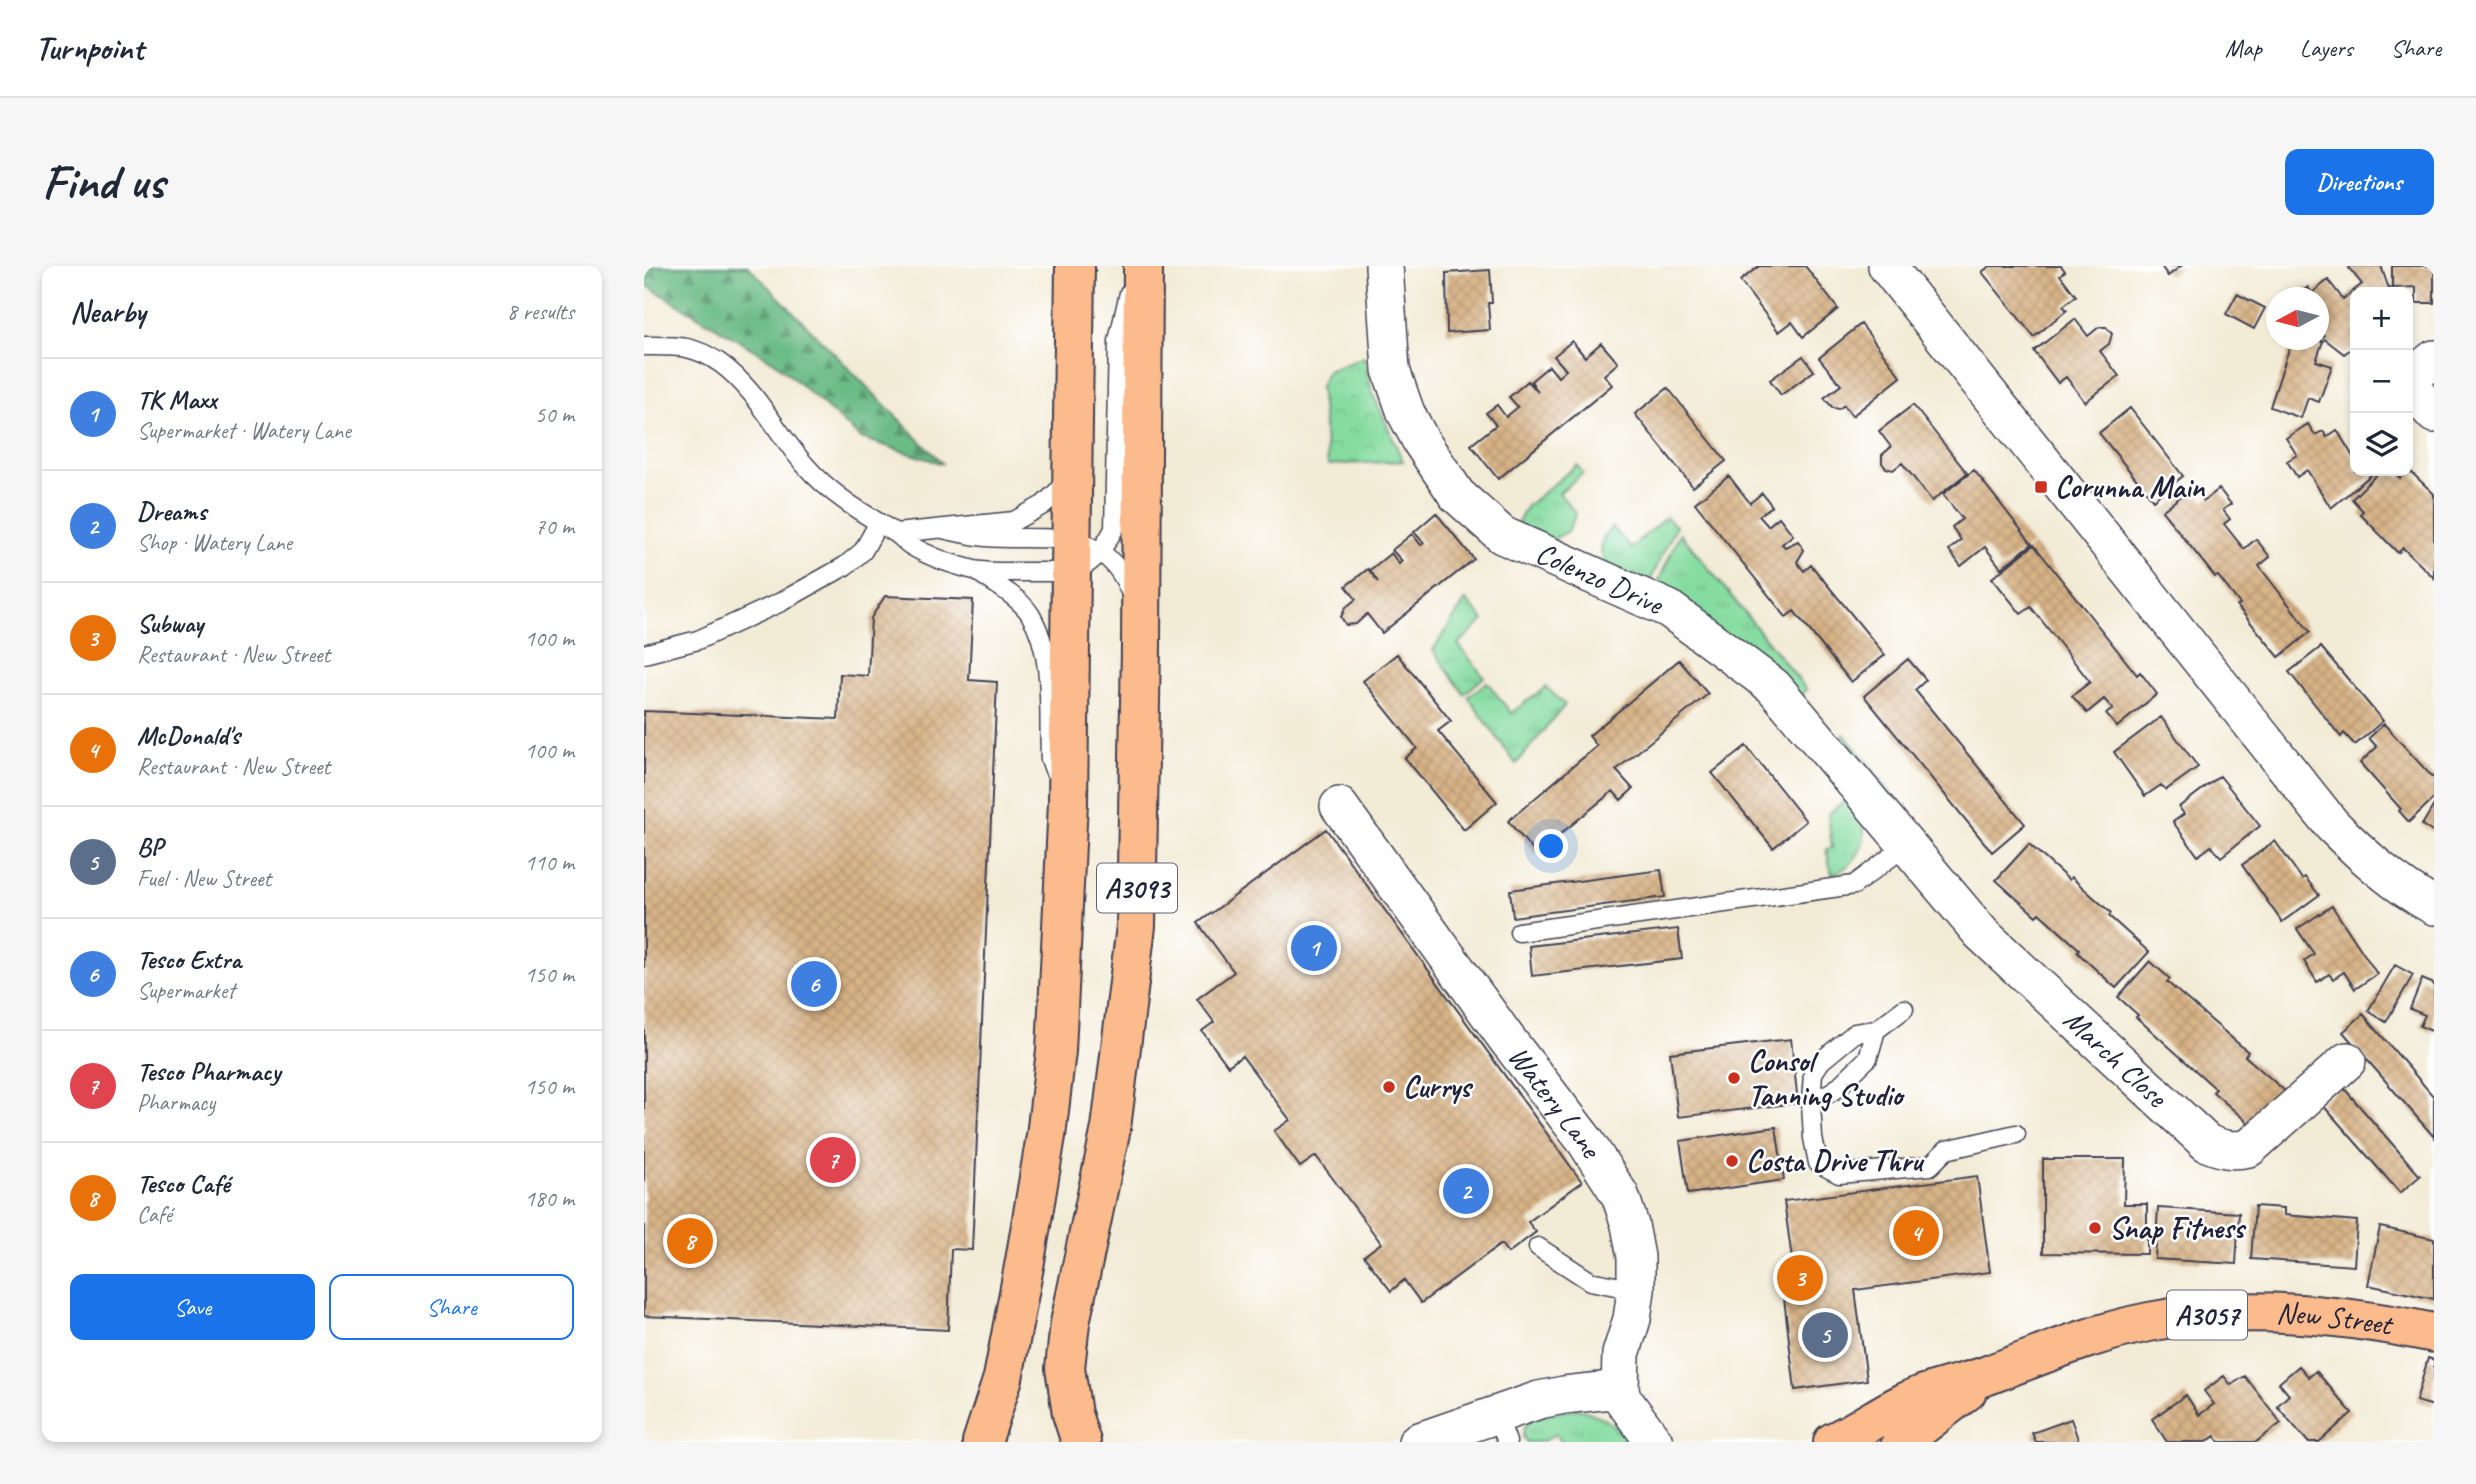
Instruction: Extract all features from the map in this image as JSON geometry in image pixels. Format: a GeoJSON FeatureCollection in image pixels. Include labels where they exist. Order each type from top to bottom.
{"type":"FeatureCollection","features":[{"type":"Feature","properties":{"kind":"main road","name":"A3093"},"geometry":{"type":"LineString","coordinates":[[982,1442],[1003,1378],[1046,1136],[1056,1051],[1082,555],[1072,469],[1074,266]]}},
{"type":"Feature","properties":{"kind":"main road","name":"A3093"},"geometry":{"type":"LineString","coordinates":[[1081,1442],[1072,1414],[1065,1368],[1070,1323],[1111,1128],[1136,926],[1143,266]]}},
{"type":"Feature","properties":{"kind":"main road","name":"New Street"},"geometry":{"type":"LineString","coordinates":[[1833,1442],[1914,1398],[1988,1375],[2084,1339],[2150,1321],[2273,1313],[2364,1322],[2434,1333]]}},
{"type":"Feature","properties":{"kind":"main road","name":"New Street"},"geometry":{"type":"LineString","coordinates":[[1901,1442],[1988,1375]]}},
{"type":"Feature","properties":{"kind":"street","name":"Colenzo Drive"},"geometry":{"type":"LineString","coordinates":[[1384,266],[1391,370],[1416,433],[1457,495],[1502,535],[1669,609],[1773,686],[1909,844]]}},
{"type":"Feature","properties":{"kind":"street"},"geometry":{"type":"LineString","coordinates":[[1897,270],[2332,825],[2370,862],[2413,895],[2434,906]]}},
{"type":"Feature","properties":{"kind":"street"},"geometry":{"type":"LineString","coordinates":[[2413,376],[2434,359]]}},
{"type":"Feature","properties":{"kind":"street"},"geometry":{"type":"LineString","coordinates":[[2413,391],[2434,414]]}},
{"type":"Feature","properties":{"kind":"street","name":"Watery Lane"},"geometry":{"type":"LineString","coordinates":[[1339,806],[1506,1038],[1604,1168],[1620,1195],[1630,1225],[1636,1257],[1636,1290],[1632,1319],[1621,1354],[1620,1389]]}},
{"type":"Feature","properties":{"kind":"street","name":"March Close"},"geometry":{"type":"LineString","coordinates":[[1909,844],[1982,933],[2207,1143],[2224,1150],[2236,1151],[2249,1147],[2347,1061]]}},
{"type":"Feature","properties":{"kind":"street"},"geometry":{"type":"LineString","coordinates":[[1418,1442],[1502,1429],[1551,1397],[1620,1389],[1626,1404],[1658,1439]]}},
{"type":"Feature","properties":{"kind":"lane"},"geometry":{"type":"LineString","coordinates":[[975,570],[1082,555],[1114,529],[1118,341],[1135,266]]}},
{"type":"Feature","properties":{"kind":"lane"},"geometry":{"type":"LineString","coordinates":[[644,346],[686,347],[721,364],[745,386],[805,465],[835,494],[878,524],[896,533],[909,545],[975,570],[1020,603],[1030,615],[1036,629],[1045,662],[1050,759],[1068,802]]}},
{"type":"Feature","properties":{"kind":"lane"},"geometry":{"type":"LineString","coordinates":[[896,533],[1014,521],[1043,505],[1058,491],[1072,469]]}},
{"type":"Feature","properties":{"kind":"lane"},"geometry":{"type":"LineString","coordinates":[[644,654],[698,640],[780,602],[845,566],[863,551],[878,524]]}},
{"type":"Feature","properties":{"kind":"lane"},"geometry":{"type":"LineString","coordinates":[[943,529],[985,537],[1051,537],[1082,555],[1115,565],[1128,587],[1136,610],[1141,646]]}},
{"type":"Feature","properties":{"kind":"lane"},"geometry":{"type":"LineString","coordinates":[[1519,932],[1854,885],[1909,844]]}},
{"type":"Feature","properties":{"kind":"lane"},"geometry":{"type":"LineString","coordinates":[[1905,1009],[1875,1031],[1854,1033],[1821,1061],[1813,1073],[1811,1103],[1818,1163],[1839,1174],[1930,1166],[1946,1150],[2016,1134]]}},
{"type":"Feature","properties":{"kind":"lane"},"geometry":{"type":"LineString","coordinates":[[1811,1103],[1835,1090],[1868,1058],[1875,1031]]}},
{"type":"Feature","properties":{"kind":"lane"},"geometry":{"type":"LineString","coordinates":[[1538,1247],[1590,1281],[1636,1290]]}},
{"type":"Feature","properties":{"kind":"green space"},"geometry":{"type":"Polygon","coordinates":[[[644,266],[748,266],[943,464],[861,438],[776,363],[644,284],[644,266]]]}},
{"type":"Feature","properties":{"kind":"green space"},"geometry":{"type":"Polygon","coordinates":[[[1364,357],[1372,392],[1403,461],[1328,465],[1320,386],[1328,371],[1364,357]]]}},
{"type":"Feature","properties":{"kind":"green space"},"geometry":{"type":"Polygon","coordinates":[[[1577,465],[1583,473],[1559,493],[1576,514],[1568,531],[1552,540],[1515,527],[1527,506],[1577,465]]]}},
{"type":"Feature","properties":{"kind":"green space"},"geometry":{"type":"Polygon","coordinates":[[[1666,517],[1676,526],[1645,592],[1608,566],[1601,548],[1612,527],[1631,548],[1666,517]]]}},
{"type":"Feature","properties":{"kind":"green space"},"geometry":{"type":"Polygon","coordinates":[[[1680,533],[1807,690],[1797,699],[1653,594],[1680,533]]]}},
{"type":"Feature","properties":{"kind":"green space"},"geometry":{"type":"Polygon","coordinates":[[[1466,600],[1484,620],[1458,644],[1484,677],[1464,694],[1433,650],[1466,600]]]}},
{"type":"Feature","properties":{"kind":"green space"},"geometry":{"type":"Polygon","coordinates":[[[1487,682],[1511,713],[1546,687],[1565,705],[1516,764],[1468,697],[1487,682]]]}},
{"type":"Feature","properties":{"kind":"green space"},"geometry":{"type":"Polygon","coordinates":[[[1844,734],[1910,817],[1909,819],[1839,739],[1844,734]]]}},
{"type":"Feature","properties":{"kind":"green space"},"geometry":{"type":"Polygon","coordinates":[[[1850,797],[1862,819],[1863,841],[1853,860],[1832,875],[1826,849],[1832,848],[1828,814],[1850,797]]]}},
{"type":"Feature","properties":{"kind":"green space"},"geometry":{"type":"Polygon","coordinates":[[[1576,1409],[1592,1413],[1606,1421],[1620,1430],[1631,1442],[1561,1442],[1556,1434],[1542,1442],[1526,1442],[1523,1436],[1528,1422],[1542,1415],[1576,1409]]]}},
{"type":"Feature","properties":{"kind":"building"},"geometry":{"type":"Polygon","coordinates":[[[1759,266],[1805,266],[1838,309],[1803,337],[1792,322],[1779,332],[1740,281],[1759,266]]]}},
{"type":"Feature","properties":{"kind":"building"},"geometry":{"type":"Polygon","coordinates":[[[1990,266],[2061,266],[2065,271],[2060,275],[2076,296],[2063,306],[2067,310],[2034,337],[1982,272],[1990,266]]]}},
{"type":"Feature","properties":{"kind":"building"},"geometry":{"type":"Polygon","coordinates":[[[2161,266],[2181,266],[2168,276],[2161,266]]]}},
{"type":"Feature","properties":{"kind":"building"},"geometry":{"type":"Polygon","coordinates":[[[2381,266],[2388,287],[2358,287],[2362,284],[2349,268],[2381,266]]]}},
{"type":"Feature","properties":{"kind":"building"},"geometry":{"type":"Polygon","coordinates":[[[2392,266],[2434,266],[2434,303],[2416,303],[2416,287],[2392,287],[2392,266]]]}},
{"type":"Feature","properties":{"kind":"building"},"geometry":{"type":"Polygon","coordinates":[[[1490,270],[1490,330],[1447,333],[1446,273],[1490,270]]]}},
{"type":"Feature","properties":{"kind":"building"},"geometry":{"type":"Polygon","coordinates":[[[2328,280],[2343,299],[2350,293],[2350,350],[2344,354],[2329,342],[2329,287],[2319,287],[2328,280]]]}},
{"type":"Feature","properties":{"kind":"building"},"geometry":{"type":"Polygon","coordinates":[[[2237,294],[2265,308],[2254,329],[2226,314],[2237,294]]]}},
{"type":"Feature","properties":{"kind":"building"},"geometry":{"type":"Polygon","coordinates":[[[2075,319],[2088,336],[2099,327],[2106,327],[2112,334],[2109,344],[2100,351],[2119,376],[2085,402],[2066,377],[2058,383],[2034,351],[2075,319]]]}},
{"type":"Feature","properties":{"kind":"building"},"geometry":{"type":"Polygon","coordinates":[[[1861,324],[1901,377],[1852,416],[1844,405],[1839,409],[1833,408],[1824,398],[1841,385],[1819,358],[1861,324]]]}},
{"type":"Feature","properties":{"kind":"building"},"geometry":{"type":"Polygon","coordinates":[[[1572,341],[1585,357],[1601,343],[1618,363],[1604,375],[1612,385],[1498,479],[1471,445],[1496,425],[1486,413],[1497,405],[1506,417],[1518,407],[1509,397],[1528,381],[1538,392],[1531,381],[1549,366],[1558,377],[1566,370],[1554,356],[1572,341]]]}},
{"type":"Feature","properties":{"kind":"building"},"geometry":{"type":"Polygon","coordinates":[[[2289,350],[2320,350],[2316,361],[2332,366],[2319,402],[2308,398],[2301,418],[2270,407],[2289,350]]]}},
{"type":"Feature","properties":{"kind":"building"},"geometry":{"type":"Polygon","coordinates":[[[1803,356],[1814,371],[1781,395],[1770,380],[1803,356]]]}},
{"type":"Feature","properties":{"kind":"building"},"geometry":{"type":"Polygon","coordinates":[[[1668,388],[1726,461],[1693,487],[1635,414],[1668,388]]]}},
{"type":"Feature","properties":{"kind":"building"},"geometry":{"type":"Polygon","coordinates":[[[1913,405],[1967,473],[1932,501],[1902,463],[1893,470],[1882,463],[1882,455],[1891,447],[1879,431],[1913,405]]]}},
{"type":"Feature","properties":{"kind":"building"},"geometry":{"type":"Polygon","coordinates":[[[2130,408],[2183,476],[2153,500],[2099,433],[2130,408]]]}},
{"type":"Feature","properties":{"kind":"building"},"geometry":{"type":"Polygon","coordinates":[[[2308,424],[2315,435],[2323,431],[2327,437],[2337,430],[2350,452],[2350,476],[2370,476],[2331,508],[2307,470],[2297,477],[2287,461],[2297,455],[2286,438],[2308,424]]]}},
{"type":"Feature","properties":{"kind":"building"},"geometry":{"type":"Polygon","coordinates":[[[1974,470],[2032,544],[2001,568],[1985,547],[1961,566],[1949,550],[1961,540],[1952,527],[1962,519],[1943,494],[1974,470]]]}},
{"type":"Feature","properties":{"kind":"building"},"geometry":{"type":"Polygon","coordinates":[[[2413,474],[2434,494],[2434,578],[2403,548],[2398,553],[2360,514],[2363,511],[2352,499],[2375,476],[2400,478],[2413,474]]]}},
{"type":"Feature","properties":{"kind":"building"},"geometry":{"type":"Polygon","coordinates":[[[1729,476],[1750,503],[1762,493],[1772,506],[1759,516],[1768,526],[1779,517],[1793,535],[1782,544],[1785,547],[1798,541],[1804,550],[1797,562],[1804,571],[1811,565],[1885,655],[1851,682],[1794,611],[1786,617],[1695,503],[1729,476]]]}},
{"type":"Feature","properties":{"kind":"building"},"geometry":{"type":"Polygon","coordinates":[[[2193,487],[2204,501],[2219,489],[2231,504],[2223,510],[2230,519],[2224,524],[2244,549],[2256,539],[2270,557],[2259,566],[2310,632],[2279,657],[2237,606],[2240,604],[2218,576],[2215,577],[2162,511],[2193,487]]]}},
{"type":"Feature","properties":{"kind":"building"},"geometry":{"type":"Polygon","coordinates":[[[1436,513],[1474,559],[1382,633],[1367,614],[1356,624],[1346,625],[1341,617],[1345,608],[1356,599],[1346,586],[1368,569],[1378,582],[1370,570],[1391,553],[1399,564],[1402,561],[1392,550],[1412,534],[1421,545],[1424,543],[1414,532],[1436,513]]]}},
{"type":"Feature","properties":{"kind":"building"},"geometry":{"type":"Polygon","coordinates":[[[2034,545],[2137,675],[2140,672],[2157,694],[2117,727],[2106,714],[2113,709],[2104,699],[2087,713],[2072,696],[2090,682],[2031,607],[2021,614],[1992,578],[2034,545]]]}},
{"type":"Feature","properties":{"kind":"building"},"geometry":{"type":"Polygon","coordinates":[[[885,596],[973,600],[969,680],[997,682],[972,1250],[951,1249],[948,1330],[644,1316],[644,711],[838,719],[840,674],[868,676],[871,618],[885,596]]]}},
{"type":"Feature","properties":{"kind":"building"},"geometry":{"type":"Polygon","coordinates":[[[2321,647],[2383,721],[2355,745],[2344,733],[2341,737],[2289,672],[2321,647]]]}},
{"type":"Feature","properties":{"kind":"building"},"geometry":{"type":"Polygon","coordinates":[[[1397,654],[1451,721],[1438,731],[1497,802],[1464,830],[1405,758],[1417,748],[1363,681],[1397,654]]]}},
{"type":"Feature","properties":{"kind":"building"},"geometry":{"type":"Polygon","coordinates":[[[1908,659],[1926,680],[1915,690],[2025,824],[1992,852],[1864,696],[1908,659]]]}},
{"type":"Feature","properties":{"kind":"building"},"geometry":{"type":"Polygon","coordinates":[[[1679,660],[1708,694],[1616,770],[1633,789],[1621,800],[1613,791],[1536,854],[1508,821],[1597,746],[1589,736],[1679,660]]]}},
{"type":"Feature","properties":{"kind":"building"},"geometry":{"type":"Polygon","coordinates":[[[2161,717],[2198,767],[2166,790],[2161,785],[2145,796],[2114,752],[2161,717]]]}},
{"type":"Feature","properties":{"kind":"building"},"geometry":{"type":"Polygon","coordinates":[[[2384,724],[2432,777],[2434,774],[2434,798],[2409,822],[2399,811],[2401,809],[2360,763],[2377,747],[2369,738],[2384,724]]]}},
{"type":"Feature","properties":{"kind":"building"},"geometry":{"type":"Polygon","coordinates":[[[1746,746],[1806,821],[1773,848],[1712,773],[1746,746]]]}},
{"type":"Feature","properties":{"kind":"building"},"geometry":{"type":"Polygon","coordinates":[[[2220,776],[2260,826],[2221,857],[2211,846],[2198,856],[2173,822],[2184,814],[2179,807],[2220,776]]]}},
{"type":"Feature","properties":{"kind":"building"},"geometry":{"type":"Polygon","coordinates":[[[2434,805],[2434,833],[2422,825],[2434,805]]]}},
{"type":"Feature","properties":{"kind":"building"},"geometry":{"type":"Polygon","coordinates":[[[1326,829],[1582,1182],[1528,1222],[1536,1232],[1508,1253],[1501,1244],[1421,1303],[1404,1280],[1391,1291],[1364,1256],[1381,1243],[1316,1156],[1300,1167],[1274,1131],[1290,1120],[1242,1056],[1228,1066],[1202,1031],[1214,1022],[1197,999],[1234,972],[1198,923],[1326,829]]]}},
{"type":"Feature","properties":{"kind":"building"},"geometry":{"type":"Polygon","coordinates":[[[2275,841],[2302,879],[2305,877],[2319,895],[2282,922],[2242,865],[2275,841]]]}},
{"type":"Feature","properties":{"kind":"building"},"geometry":{"type":"Polygon","coordinates":[[[2029,844],[2111,913],[2109,916],[2149,952],[2116,988],[2077,952],[2079,949],[2039,913],[2036,916],[1996,880],[2029,844]]]}},
{"type":"Feature","properties":{"kind":"building"},"geometry":{"type":"Polygon","coordinates":[[[1661,870],[1665,897],[1513,917],[1510,890],[1661,870]]]}},
{"type":"Feature","properties":{"kind":"building"},"geometry":{"type":"Polygon","coordinates":[[[2332,906],[2377,974],[2355,989],[2344,972],[2333,979],[2329,974],[2317,982],[2304,961],[2314,954],[2297,929],[2332,906]]]}},
{"type":"Feature","properties":{"kind":"building"},"geometry":{"type":"Polygon","coordinates":[[[1678,929],[1682,959],[1532,976],[1529,946],[1678,929]]]}},
{"type":"Feature","properties":{"kind":"building"},"geometry":{"type":"Polygon","coordinates":[[[2150,961],[2170,979],[2167,982],[2248,1052],[2245,1056],[2285,1091],[2253,1127],[2213,1092],[2216,1089],[2136,1017],[2138,1015],[2118,997],[2150,961]]]}},
{"type":"Feature","properties":{"kind":"building"},"geometry":{"type":"Polygon","coordinates":[[[2395,965],[2413,975],[2386,1022],[2368,1011],[2395,965]]]}},
{"type":"Feature","properties":{"kind":"building"},"geometry":{"type":"Polygon","coordinates":[[[2422,979],[2434,984],[2434,1032],[2420,1026],[2425,1015],[2410,1009],[2422,979]]]}},
{"type":"Feature","properties":{"kind":"building"},"geometry":{"type":"Polygon","coordinates":[[[2363,1014],[2434,1097],[2434,1137],[2343,1032],[2363,1014]]]}},
{"type":"Feature","properties":{"kind":"building","name":"Consol Tanning Studio"},"geometry":{"type":"Polygon","coordinates":[[[1791,1039],[1798,1103],[1678,1117],[1670,1053],[1791,1039]]]}},
{"type":"Feature","properties":{"kind":"building"},"geometry":{"type":"Polygon","coordinates":[[[2342,1086],[2420,1176],[2400,1193],[2321,1103],[2342,1086]]]}},
{"type":"Feature","properties":{"kind":"building","name":"Costa Drive Thru"},"geometry":{"type":"Polygon","coordinates":[[[1776,1127],[1784,1180],[1688,1194],[1680,1141],[1776,1127]]]}},
{"type":"Feature","properties":{"kind":"building","name":"Snap Fitness"},"geometry":{"type":"Polygon","coordinates":[[[2043,1159],[2125,1159],[2124,1204],[2147,1204],[2147,1254],[2043,1253],[2043,1159]]]}},
{"type":"Feature","properties":{"kind":"building"},"geometry":{"type":"Polygon","coordinates":[[[1977,1176],[1990,1272],[1855,1290],[1867,1380],[1795,1390],[1783,1290],[1796,1288],[1784,1201],[1977,1176]]]}},
{"type":"Feature","properties":{"kind":"building"},"geometry":{"type":"Polygon","coordinates":[[[2255,1206],[2284,1208],[2284,1215],[2357,1221],[2354,1266],[2251,1259],[2255,1206]]]}},
{"type":"Feature","properties":{"kind":"building"},"geometry":{"type":"Polygon","coordinates":[[[2158,1208],[2239,1213],[2236,1264],[2155,1259],[2158,1208]]]}},
{"type":"Feature","properties":{"kind":"building"},"geometry":{"type":"Polygon","coordinates":[[[2380,1227],[2434,1239],[2434,1299],[2368,1285],[2380,1227]]]}},
{"type":"Feature","properties":{"kind":"building"},"geometry":{"type":"Polygon","coordinates":[[[2428,1358],[2434,1360],[2434,1406],[2416,1401],[2428,1358]]]}},
{"type":"Feature","properties":{"kind":"building"},"geometry":{"type":"Polygon","coordinates":[[[2299,1366],[2309,1377],[2316,1371],[2352,1413],[2319,1442],[2308,1442],[2277,1406],[2289,1395],[2279,1383],[2299,1366]]]}},
{"type":"Feature","properties":{"kind":"building"},"geometry":{"type":"Polygon","coordinates":[[[2224,1376],[2231,1385],[2245,1376],[2281,1423],[2256,1442],[2219,1442],[2215,1436],[2206,1442],[2167,1442],[2152,1419],[2186,1395],[2199,1415],[2214,1404],[2204,1391],[2224,1376]]]}},
{"type":"Feature","properties":{"kind":"building"},"geometry":{"type":"Polygon","coordinates":[[[2071,1419],[2079,1442],[2036,1442],[2032,1433],[2071,1419]]]}},
{"type":"Feature","properties":{"kind":"place","name":"Corunna Main"},"geometry":{"type":"Point","coordinates":[2041,487]}},
{"type":"Feature","properties":{"kind":"place","name":"TK Maxx"},"geometry":{"type":"Point","coordinates":[1314,948]}},
{"type":"Feature","properties":{"kind":"place","name":"Tesco Extra"},"geometry":{"type":"Point","coordinates":[814,984]}},
{"type":"Feature","properties":{"kind":"place","name":"Consol Tanning Studio"},"geometry":{"type":"Point","coordinates":[1734,1078]}},
{"type":"Feature","properties":{"kind":"place","name":"Currys"},"geometry":{"type":"Point","coordinates":[1389,1087]}},
{"type":"Feature","properties":{"kind":"place","name":"Tesco Pharmacy"},"geometry":{"type":"Point","coordinates":[833,1160]}},
{"type":"Feature","properties":{"kind":"place","name":"Costa Drive Thru"},"geometry":{"type":"Point","coordinates":[1732,1161]}},
{"type":"Feature","properties":{"kind":"place","name":"Dreams"},"geometry":{"type":"Point","coordinates":[1466,1191]}},
{"type":"Feature","properties":{"kind":"place","name":"Snap Fitness"},"geometry":{"type":"Point","coordinates":[2095,1228]}},
{"type":"Feature","properties":{"kind":"place","name":"McDonald's"},"geometry":{"type":"Point","coordinates":[1916,1233]}},
{"type":"Feature","properties":{"kind":"place","name":"Tesco Café"},"geometry":{"type":"Point","coordinates":[690,1241]}},
{"type":"Feature","properties":{"kind":"place","name":"Subway"},"geometry":{"type":"Point","coordinates":[1800,1278]}},
{"type":"Feature","properties":{"kind":"place","name":"BP"},"geometry":{"type":"Point","coordinates":[1825,1335]}}]}
